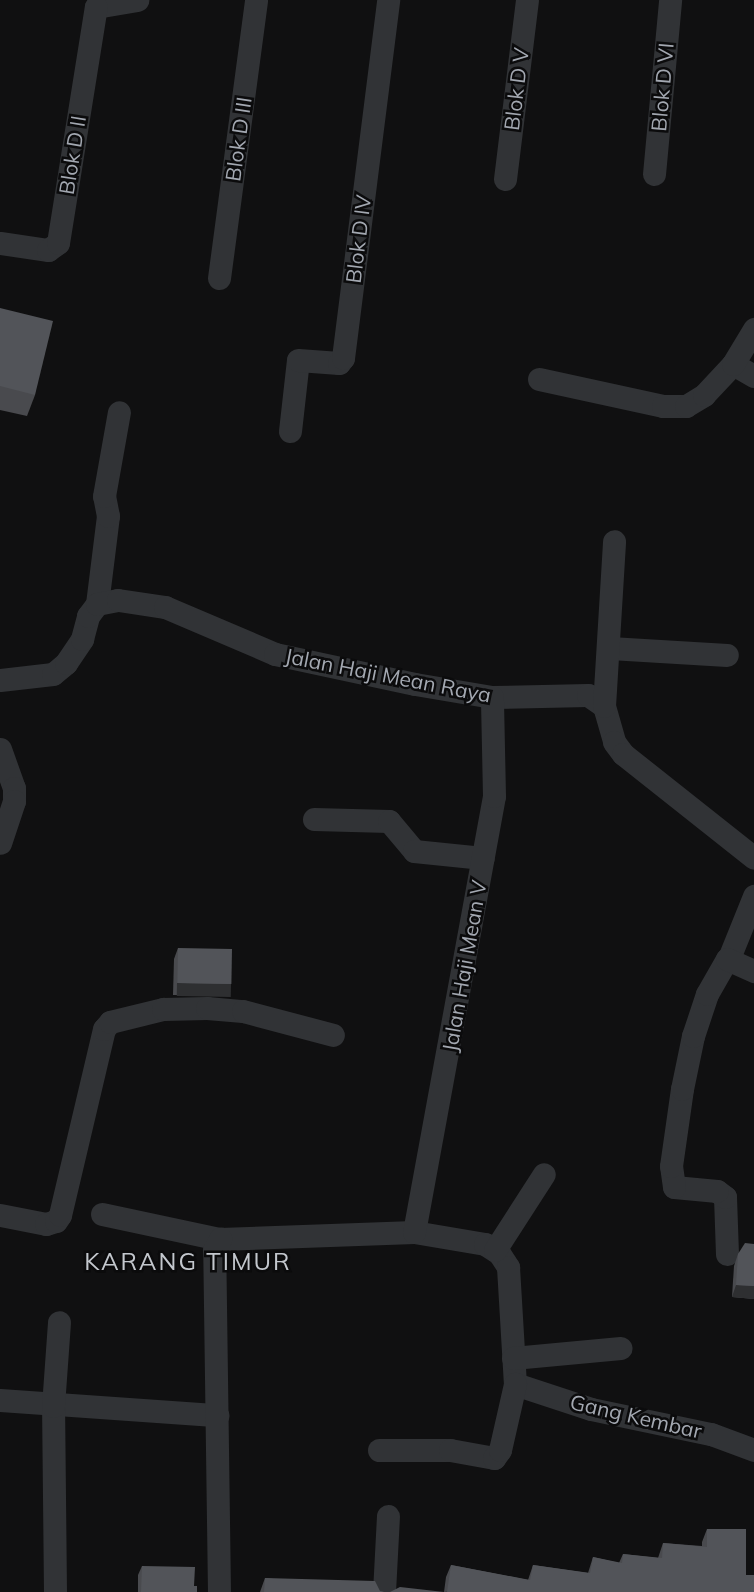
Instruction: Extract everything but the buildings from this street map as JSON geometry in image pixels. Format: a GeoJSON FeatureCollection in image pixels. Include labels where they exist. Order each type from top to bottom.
{"type":"FeatureCollection","features":[{"type":"Feature","properties":{"kind":"street"},"geometry":{"type":"LineString","coordinates":[[93,4],[137,0]]}},
{"type":"Feature","properties":{"kind":"street","name":"Blok D III"},"geometry":{"type":"LineString","coordinates":[[219,278],[256,0]]}},
{"type":"Feature","properties":{"kind":"street","name":"Blok D IV"},"geometry":{"type":"LineString","coordinates":[[290,431],[298,360],[339,363],[344,358],[388,0]]}},
{"type":"Feature","properties":{"kind":"street","name":"Blok D V"},"geometry":{"type":"LineString","coordinates":[[505,178],[527,0]]}},
{"type":"Feature","properties":{"kind":"street","name":"Blok D VI"},"geometry":{"type":"LineString","coordinates":[[654,174],[670,0]]}},
{"type":"Feature","properties":{"kind":"street","name":"Blok D II"},"geometry":{"type":"LineString","coordinates":[[0,243],[48,250],[58,243],[93,4]]}},
{"type":"Feature","properties":{"kind":"street"},"geometry":{"type":"LineString","coordinates":[[539,379],[663,406],[686,405],[704,395],[733,364],[754,329]]}},
{"type":"Feature","properties":{"kind":"street"},"geometry":{"type":"LineString","coordinates":[[733,364],[754,376]]}},
{"type":"Feature","properties":{"kind":"street"},"geometry":{"type":"LineString","coordinates":[[0,680],[53,674],[66,663],[82,639],[88,616],[97,604],[107,523],[104,496],[119,412]]}},
{"type":"Feature","properties":{"kind":"street"},"geometry":{"type":"LineString","coordinates":[[614,541],[610,648],[604,706],[614,742],[623,754],[752,850]]}},
{"type":"Feature","properties":{"kind":"street","name":"Jalan Haji Mean Raya"},"geometry":{"type":"LineString","coordinates":[[97,604],[118,600],[165,607],[275,654],[492,697],[588,695],[604,706]]}},
{"type":"Feature","properties":{"kind":"street"},"geometry":{"type":"LineString","coordinates":[[610,648],[726,654]]}},
{"type":"Feature","properties":{"kind":"street","name":"Jalan Haji Mean V"},"geometry":{"type":"LineString","coordinates":[[414,1232],[494,796],[492,697]]}},
{"type":"Feature","properties":{"kind":"street"},"geometry":{"type":"LineString","coordinates":[[0,748],[14,788],[14,802],[0,844]]}},
{"type":"Feature","properties":{"kind":"street"},"geometry":{"type":"LineString","coordinates":[[314,819],[389,821],[414,851],[484,858]]}},
{"type":"Feature","properties":{"kind":"street"},"geometry":{"type":"LineString","coordinates":[[727,1254],[723,1193],[674,1187],[671,1181],[682,1089],[693,1036],[707,994],[729,958],[754,896]]}},
{"type":"Feature","properties":{"kind":"street"},"geometry":{"type":"LineString","coordinates":[[729,958],[754,971]]}},
{"type":"Feature","properties":{"kind":"street"},"geometry":{"type":"LineString","coordinates":[[0,1215],[46,1224],[56,1221],[78,1148],[104,1029],[110,1022],[163,1009],[207,1008],[243,1011],[333,1035]]}},
{"type":"Feature","properties":{"kind":"street"},"geometry":{"type":"LineString","coordinates":[[495,1250],[544,1174]]}},
{"type":"Feature","properties":{"kind":"street"},"geometry":{"type":"LineString","coordinates":[[102,1214],[220,1239],[414,1232],[485,1244],[495,1250],[508,1267],[515,1384],[500,1450],[495,1458],[450,1450],[379,1450]]}},
{"type":"Feature","properties":{"kind":"street"},"geometry":{"type":"LineString","coordinates":[[219,1592],[215,1250],[220,1239]]}},
{"type":"Feature","properties":{"kind":"street"},"geometry":{"type":"LineString","coordinates":[[55,1592],[53,1406],[59,1322]]}},
{"type":"Feature","properties":{"kind":"street"},"geometry":{"type":"LineString","coordinates":[[513,1357],[621,1348]]}},
{"type":"Feature","properties":{"kind":"street","name":"Gang Kembar"},"geometry":{"type":"LineString","coordinates":[[515,1384],[591,1409],[701,1431],[754,1450]]}},
{"type":"Feature","properties":{"kind":"street"},"geometry":{"type":"LineString","coordinates":[[0,1400],[53,1406],[217,1415]]}},
{"type":"Feature","properties":{"kind":"street"},"geometry":{"type":"LineString","coordinates":[[384,1592],[388,1516]]}},
{"type":"Feature","properties":{"kind":"district","name":"KARANG TIMUR"},"geometry":{"type":"Point","coordinates":[188,1262]}}]}
